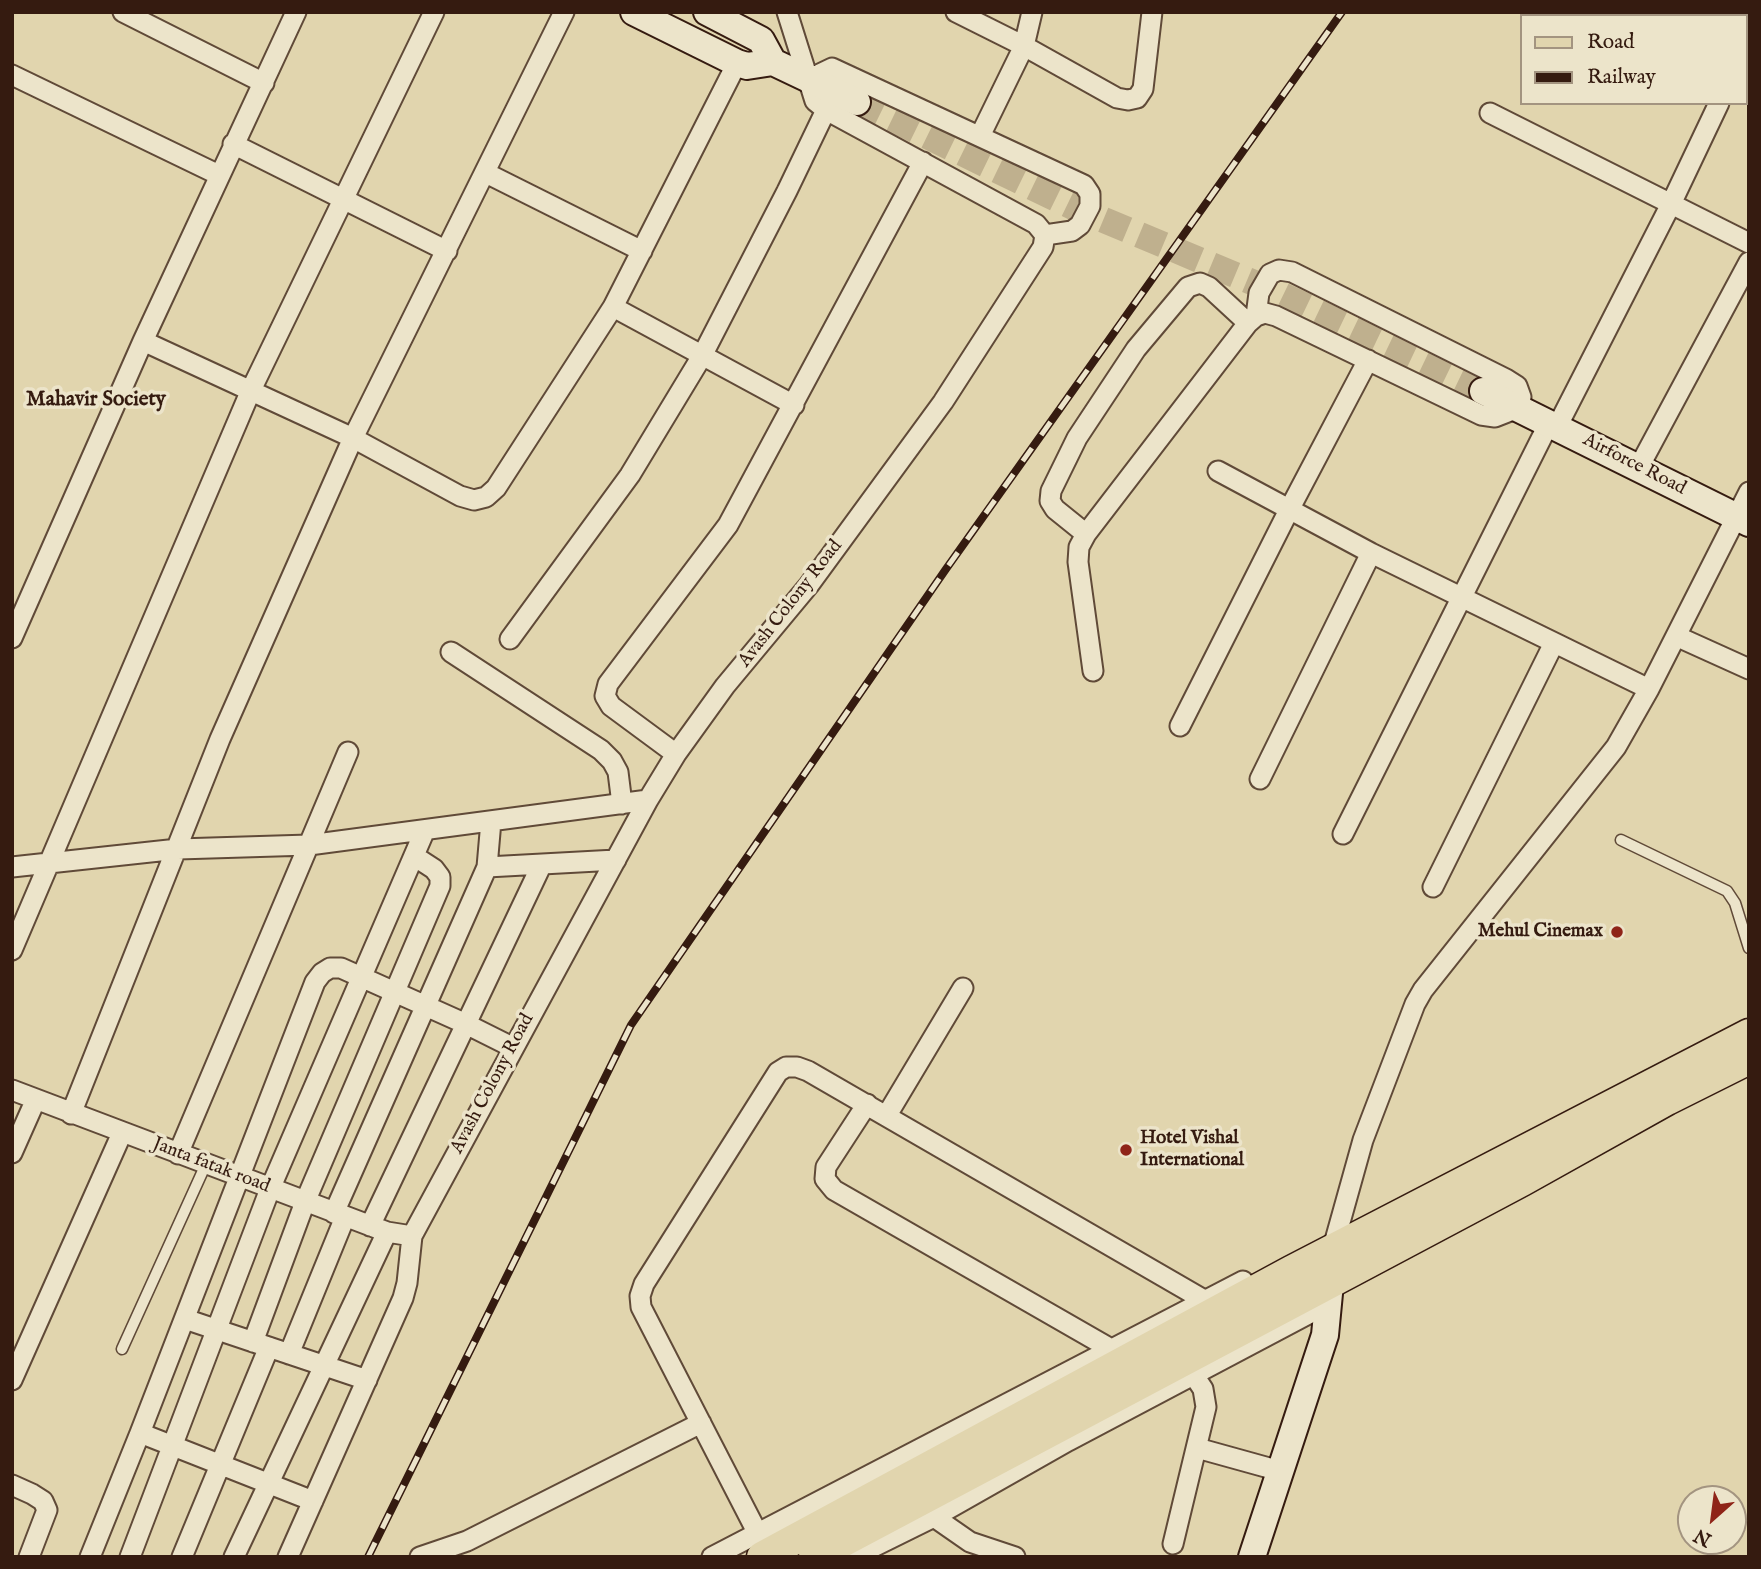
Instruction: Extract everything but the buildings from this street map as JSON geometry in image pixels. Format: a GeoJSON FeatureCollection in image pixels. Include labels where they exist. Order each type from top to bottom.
{"type":"FeatureCollection","features":[{"type":"Feature","properties":{"kind":"main road"},"geometry":{"type":"LineString","coordinates":[[634,12],[737,63],[747,66],[773,62],[857,102]]}},
{"type":"Feature","properties":{"kind":"main road"},"geometry":{"type":"LineString","coordinates":[[707,12],[761,40],[773,62]]}},
{"type":"Feature","properties":{"kind":"main road","name":"Airforce Road"},"geometry":{"type":"LineString","coordinates":[[1483,391],[1743,520]]}},
{"type":"Feature","properties":{"kind":"main road"},"geometry":{"type":"LineString","coordinates":[[814,1557],[1260,1304],[1291,1271],[1749,1034]]}},
{"type":"Feature","properties":{"kind":"main road"},"geometry":{"type":"LineString","coordinates":[[760,1545],[1260,1304],[1329,1293],[1667,1100],[1749,1059]]}},
{"type":"Feature","properties":{"kind":"main road"},"geometry":{"type":"LineString","coordinates":[[1252,1557],[1325,1335],[1329,1293]]}},
{"type":"Feature","properties":{"kind":"street"},"geometry":{"type":"LineString","coordinates":[[123,12],[264,83]]}},
{"type":"Feature","properties":{"kind":"street"},"geometry":{"type":"LineString","coordinates":[[12,638],[233,144],[296,12]]}},
{"type":"Feature","properties":{"kind":"street"},"geometry":{"type":"LineString","coordinates":[[12,950],[251,390],[434,12]]}},
{"type":"Feature","properties":{"kind":"street"},"geometry":{"type":"LineString","coordinates":[[71,1114],[220,739],[354,438],[564,12]]}},
{"type":"Feature","properties":{"kind":"street"},"geometry":{"type":"LineString","coordinates":[[787,12],[815,101],[826,110],[1037,224],[1045,235],[1072,231],[1080,225],[1090,206],[1090,194],[1084,185],[832,68],[810,79]]}},
{"type":"Feature","properties":{"kind":"street"},"geometry":{"type":"LineString","coordinates":[[956,12],[1117,98],[1128,100],[1137,98],[1143,89],[1152,12]]}},
{"type":"Feature","properties":{"kind":"street"},"geometry":{"type":"LineString","coordinates":[[980,136],[1024,46],[1032,12]]}},
{"type":"Feature","properties":{"kind":"street"},"geometry":{"type":"LineString","coordinates":[[144,341],[354,438],[460,496],[474,500],[486,497],[496,488],[613,307],[737,63]]}},
{"type":"Feature","properties":{"kind":"street"},"geometry":{"type":"LineString","coordinates":[[12,75],[219,175]]}},
{"type":"Feature","properties":{"kind":"street"},"geometry":{"type":"LineString","coordinates":[[1343,834],[1462,597],[1671,204],[1718,105]]}},
{"type":"Feature","properties":{"kind":"street"},"geometry":{"type":"LineString","coordinates":[[510,639],[630,475],[702,356],[826,110]]}},
{"type":"Feature","properties":{"kind":"street"},"geometry":{"type":"LineString","coordinates":[[1490,113],[1749,243]]}},
{"type":"Feature","properties":{"kind":"street"},"geometry":{"type":"LineString","coordinates":[[233,144],[447,251]]}},
{"type":"Feature","properties":{"kind":"street"},"geometry":{"type":"LineString","coordinates":[[676,754],[611,706],[605,696],[608,684],[717,543],[923,162]]}},
{"type":"Feature","properties":{"kind":"street"},"geometry":{"type":"LineString","coordinates":[[485,173],[642,251]]}},
{"type":"Feature","properties":{"kind":"street","name":"Avash Colony Road"},"geometry":{"type":"LineString","coordinates":[[412,1236],[512,1047],[676,754],[725,686],[809,585],[943,402],[1043,247],[1045,235]]}},
{"type":"Feature","properties":{"kind":"street"},"geometry":{"type":"LineString","coordinates":[[1639,467],[1749,262]]}},
{"type":"Feature","properties":{"kind":"street"},"geometry":{"type":"LineString","coordinates":[[1093,671],[1078,562],[1079,547],[1086,534],[1252,319],[1259,293],[1270,274],[1279,270],[1292,272],[1506,379],[1517,386],[1521,397],[1518,408],[1496,417],[1481,415],[1276,316],[1265,313],[1252,319]]}},
{"type":"Feature","properties":{"kind":"street"},"geometry":{"type":"LineString","coordinates":[[1086,534],[1055,509],[1050,500],[1051,491],[1077,438],[1136,349],[1188,287],[1199,283],[1209,287],[1252,319]]}},
{"type":"Feature","properties":{"kind":"street"},"geometry":{"type":"LineString","coordinates":[[613,307],[793,405]]}},
{"type":"Feature","properties":{"kind":"street"},"geometry":{"type":"LineString","coordinates":[[1180,726],[1368,360]]}},
{"type":"Feature","properties":{"kind":"street"},"geometry":{"type":"LineString","coordinates":[[1218,471],[1371,553],[1649,689]]}},
{"type":"Feature","properties":{"kind":"street"},"geometry":{"type":"LineString","coordinates":[[1332,1251],[1366,1133],[1415,1004],[1423,990],[1606,761],[1743,520],[1749,492]]}},
{"type":"Feature","properties":{"kind":"street"},"geometry":{"type":"LineString","coordinates":[[1260,779],[1371,553]]}},
{"type":"Feature","properties":{"kind":"street"},"geometry":{"type":"LineString","coordinates":[[1676,636],[1749,669]]}},
{"type":"Feature","properties":{"kind":"street"},"geometry":{"type":"LineString","coordinates":[[1433,887],[1554,643]]}},
{"type":"Feature","properties":{"kind":"street"},"geometry":{"type":"LineString","coordinates":[[451,652],[601,750],[618,772],[622,804]]}},
{"type":"Feature","properties":{"kind":"street"},"geometry":{"type":"LineString","coordinates":[[178,1154],[348,752]]}},
{"type":"Feature","properties":{"kind":"street"},"geometry":{"type":"LineString","coordinates":[[12,867],[178,849],[309,845],[648,800]]}},
{"type":"Feature","properties":{"kind":"street"},"geometry":{"type":"LineString","coordinates":[[289,1354],[340,1215],[487,867],[491,821]]}},
{"type":"Feature","properties":{"kind":"street"},"geometry":{"type":"LineString","coordinates":[[130,1557],[270,1189],[425,830]]}},
{"type":"Feature","properties":{"kind":"street"},"geometry":{"type":"LineString","coordinates":[[182,1557],[220,1464],[261,1345],[305,1202],[440,886],[440,877],[434,869],[414,856]]}},
{"type":"Feature","properties":{"kind":"street"},"geometry":{"type":"LineString","coordinates":[[487,867],[616,860]]}},
{"type":"Feature","properties":{"kind":"street"},"geometry":{"type":"LineString","coordinates":[[234,1557],[324,1366],[378,1229],[466,1024],[542,864]]}},
{"type":"Feature","properties":{"kind":"street"},"geometry":{"type":"LineString","coordinates":[[95,1555],[239,1177],[315,982],[322,972],[330,968],[341,968],[512,1047]]}},
{"type":"Feature","properties":{"kind":"street"},"geometry":{"type":"LineString","coordinates":[[887,1115],[963,988]]}},
{"type":"Feature","properties":{"kind":"street"},"geometry":{"type":"LineString","coordinates":[[760,1545],[641,1307],[640,1296],[778,1072],[786,1067],[808,1071],[887,1115],[1204,1300]]}},
{"type":"Feature","properties":{"kind":"street","name":"Janta fatak road"},"geometry":{"type":"LineString","coordinates":[[12,1090],[378,1229],[412,1236]]}},
{"type":"Feature","properties":{"kind":"street"},"geometry":{"type":"LineString","coordinates":[[12,1153],[36,1099]]}},
{"type":"Feature","properties":{"kind":"street"},"geometry":{"type":"LineString","coordinates":[[867,1104],[826,1167],[825,1179],[834,1189],[1111,1349]]}},
{"type":"Feature","properties":{"kind":"street"},"geometry":{"type":"LineString","coordinates":[[12,1380],[122,1133]]}},
{"type":"Feature","properties":{"kind":"street"},"geometry":{"type":"LineString","coordinates":[[288,1557],[403,1298],[412,1236]]}},
{"type":"Feature","properties":{"kind":"street"},"geometry":{"type":"LineString","coordinates":[[712,1557],[760,1545],[1204,1300],[1262,1273],[1291,1271]]}},
{"type":"Feature","properties":{"kind":"street"},"geometry":{"type":"LineString","coordinates":[[853,1557],[934,1517],[1193,1374],[1329,1293]]}},
{"type":"Feature","properties":{"kind":"street"},"geometry":{"type":"LineString","coordinates":[[185,1319],[367,1380]]}},
{"type":"Feature","properties":{"kind":"street"},"geometry":{"type":"LineString","coordinates":[[1174,1544],[1206,1398],[1193,1374]]}},
{"type":"Feature","properties":{"kind":"street"},"geometry":{"type":"LineString","coordinates":[[420,1557],[467,1541],[701,1423]]}},
{"type":"Feature","properties":{"kind":"street"},"geometry":{"type":"LineString","coordinates":[[140,1433],[313,1501]]}},
{"type":"Feature","properties":{"kind":"street"},"geometry":{"type":"LineString","coordinates":[[1197,1448],[1280,1471]]}},
{"type":"Feature","properties":{"kind":"street"},"geometry":{"type":"LineString","coordinates":[[12,1485],[43,1501],[47,1510],[30,1557]]}},
{"type":"Feature","properties":{"kind":"street"},"geometry":{"type":"LineString","coordinates":[[934,1517],[969,1550],[1015,1557]]}},
{"type":"Feature","properties":{"kind":"lane"},"geometry":{"type":"LineString","coordinates":[[1621,840],[1727,891],[1735,903],[1749,948]]}},
{"type":"Feature","properties":{"kind":"lane"},"geometry":{"type":"LineString","coordinates":[[122,1349],[206,1164]]}},
{"type":"Feature","properties":{"kind":"tunnel"},"geometry":{"type":"LineString","coordinates":[[857,102],[1073,207],[1278,293],[1483,391]]}},
{"type":"Feature","properties":{"kind":"railway"},"geometry":{"type":"LineString","coordinates":[[368,1557],[631,1025],[946,569],[1342,12]]}},
{"type":"Feature","properties":{"kind":"place","name":"Mehul Cinemax"},"geometry":{"type":"Point","coordinates":[1617,932]}},
{"type":"Feature","properties":{"kind":"place","name":"Hotel Vishal International"},"geometry":{"type":"Point","coordinates":[1126,1150]}},
{"type":"Feature","properties":{"kind":"district","name":"Mahavir Society"},"geometry":{"type":"Point","coordinates":[96,401]}}]}
